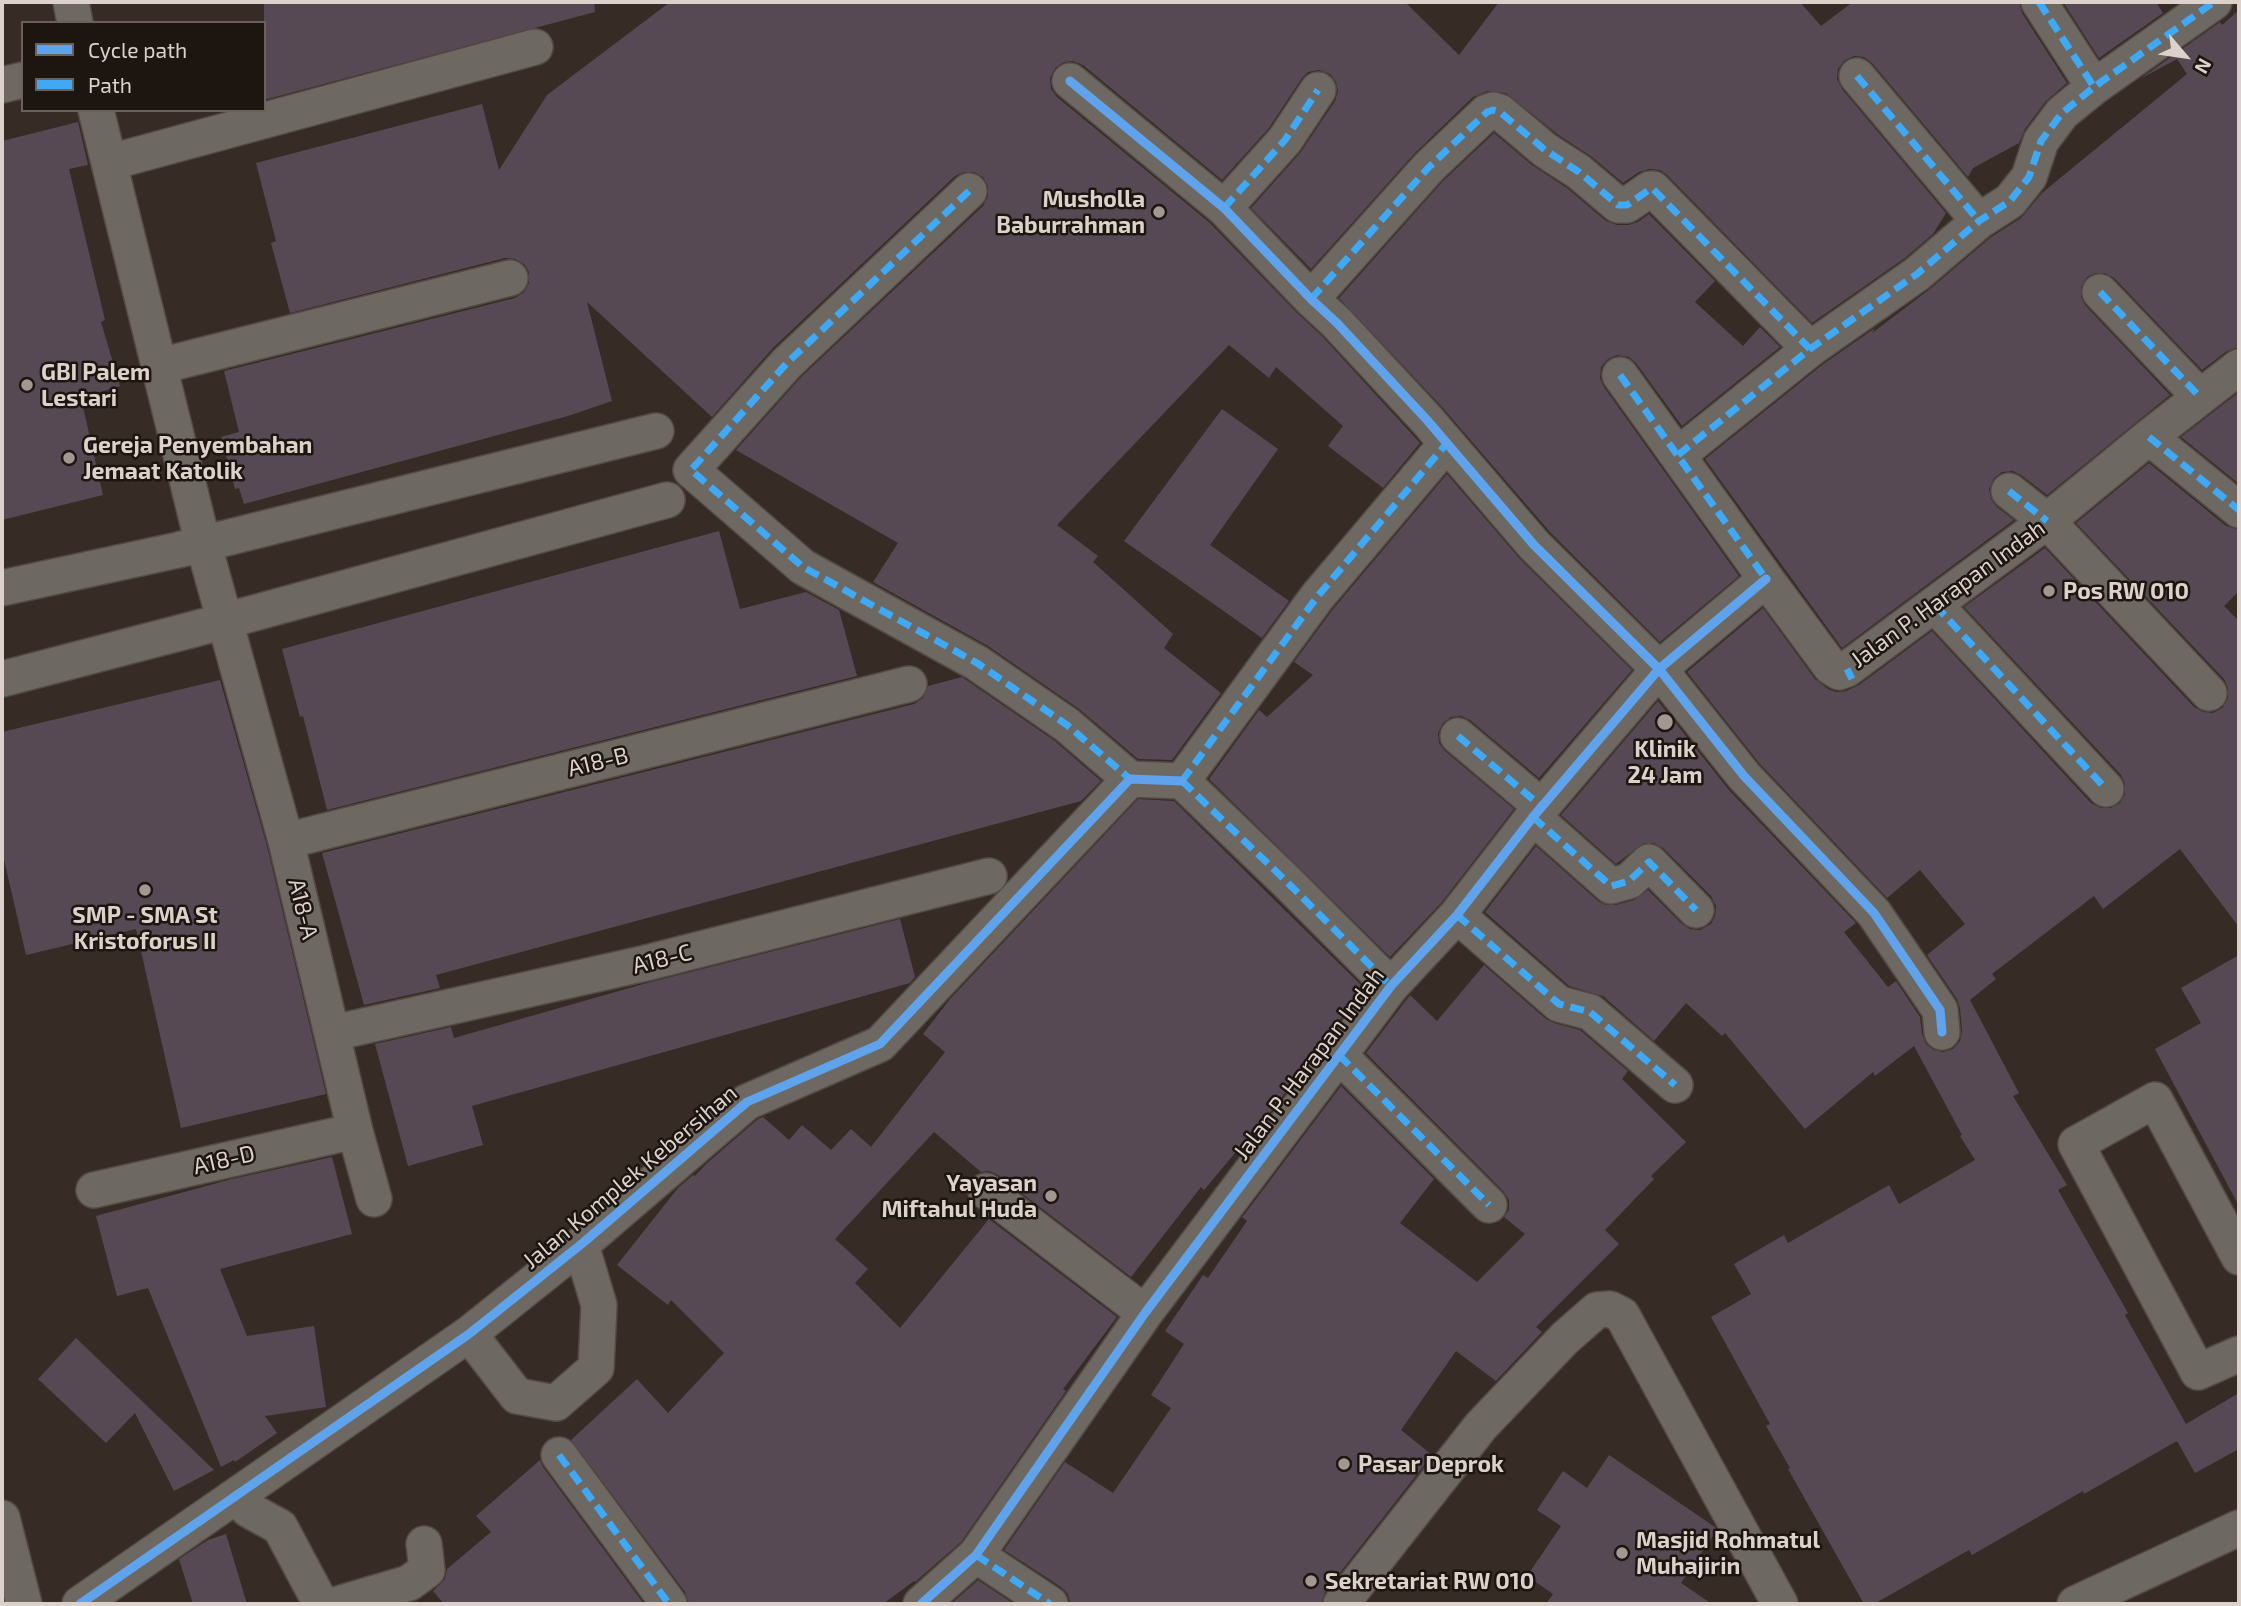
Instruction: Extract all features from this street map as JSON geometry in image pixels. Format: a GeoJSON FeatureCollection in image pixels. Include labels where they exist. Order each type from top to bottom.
{"type":"FeatureCollection","features":[{"type":"Feature","properties":{"kind":"street"},"geometry":{"type":"LineString","coordinates":[[71,2],[75,21]]}},
{"type":"Feature","properties":{"kind":"street"},"geometry":{"type":"LineString","coordinates":[[2039,2],[2094,87]]}},
{"type":"Feature","properties":{"kind":"street"},"geometry":{"type":"LineString","coordinates":[[1678,455],[1810,349],[1917,274],[1979,221],[2011,201],[2029,177],[2041,141],[2062,114],[2094,87],[2214,2]]}},
{"type":"Feature","properties":{"kind":"street"},"geometry":{"type":"LineString","coordinates":[[111,162],[535,47]]}},
{"type":"Feature","properties":{"kind":"street"},"geometry":{"type":"LineString","coordinates":[[1857,76],[1979,221]]}},
{"type":"Feature","properties":{"kind":"street"},"geometry":{"type":"LineString","coordinates":[[2,85],[21,80]]}},
{"type":"Feature","properties":{"kind":"street"},"geometry":{"type":"LineString","coordinates":[[1070,81],[1224,208],[1337,323],[1447,443],[1534,545],[1659,669],[1744,776],[1874,913],[1940,1010],[1942,1032]]}},
{"type":"Feature","properties":{"kind":"street"},"geometry":{"type":"LineString","coordinates":[[1224,208],[1285,140],[1318,90]]}},
{"type":"Feature","properties":{"kind":"street"},"geometry":{"type":"LineString","coordinates":[[1311,299],[1429,167],[1487,112],[1493,110],[1500,112],[1618,205],[1627,205],[1653,189],[1810,349]]}},
{"type":"Feature","properties":{"kind":"street","name":"A18-A"},"geometry":{"type":"LineString","coordinates":[[97,112],[199,528],[286,841],[374,1199]]}},
{"type":"Feature","properties":{"kind":"street"},"geometry":{"type":"LineString","coordinates":[[970,191],[787,363],[691,470],[803,567],[977,663],[1067,724],[1130,779],[1182,781],[1391,986]]}},
{"type":"Feature","properties":{"kind":"street"},"geometry":{"type":"LineString","coordinates":[[160,366],[510,278]]}},
{"type":"Feature","properties":{"kind":"street"},"geometry":{"type":"LineString","coordinates":[[2099,292],[2200,397]]}},
{"type":"Feature","properties":{"kind":"street","name":"Jalan P. Harapan Indah"},"geometry":{"type":"LineString","coordinates":[[921,1604],[976,1555],[1144,1313],[1391,986],[1457,915],[1538,812],[1659,669],[1766,579],[1831,667],[1849,674],[2047,521],[2239,367]]}},
{"type":"Feature","properties":{"kind":"street"},"geometry":{"type":"LineString","coordinates":[[1620,375],[1766,579]]}},
{"type":"Feature","properties":{"kind":"street"},"geometry":{"type":"LineString","coordinates":[[2,588],[204,544],[656,431]]}},
{"type":"Feature","properties":{"kind":"street"},"geometry":{"type":"LineString","coordinates":[[2149,437],[2239,510]]}},
{"type":"Feature","properties":{"kind":"street"},"geometry":{"type":"LineString","coordinates":[[1182,781],[1317,597],[1447,443]]}},
{"type":"Feature","properties":{"kind":"street"},"geometry":{"type":"LineString","coordinates":[[2009,491],[2047,521],[2209,694]]}},
{"type":"Feature","properties":{"kind":"street"},"geometry":{"type":"LineString","coordinates":[[2,679],[667,500]]}},
{"type":"Feature","properties":{"kind":"street"},"geometry":{"type":"LineString","coordinates":[[1935,605],[2106,789]]}},
{"type":"Feature","properties":{"kind":"street","name":"A18-B"},"geometry":{"type":"LineString","coordinates":[[286,841],[909,684]]}},
{"type":"Feature","properties":{"kind":"street"},"geometry":{"type":"LineString","coordinates":[[1458,736],[1611,886],[1629,881],[1649,862],[1696,910]]}},
{"type":"Feature","properties":{"kind":"street","name":"Jalan Komplek Kebersihan"},"geometry":{"type":"LineString","coordinates":[[80,1604],[469,1334],[581,1245],[747,1102],[880,1044],[1130,779]]}},
{"type":"Feature","properties":{"kind":"street","name":"A18-C"},"geometry":{"type":"LineString","coordinates":[[333,1033],[646,963],[989,876]]}},
{"type":"Feature","properties":{"kind":"street"},"geometry":{"type":"LineString","coordinates":[[1457,915],[1559,1004],[1590,1012],[1675,1085]]}},
{"type":"Feature","properties":{"kind":"street"},"geometry":{"type":"LineString","coordinates":[[1339,1055],[1489,1205]]}},
{"type":"Feature","properties":{"kind":"street"},"geometry":{"type":"LineString","coordinates":[[2239,1257],[2155,1100],[2076,1144],[2198,1372],[2239,1354]]}},
{"type":"Feature","properties":{"kind":"street","name":"A18-D"},"geometry":{"type":"LineString","coordinates":[[94,1190],[355,1130]]}},
{"type":"Feature","properties":{"kind":"street"},"geometry":{"type":"LineString","coordinates":[[986,1191],[1144,1313]]}},
{"type":"Feature","properties":{"kind":"street"},"geometry":{"type":"LineString","coordinates":[[469,1334],[517,1396],[556,1403],[596,1368],[599,1305],[581,1245]]}},
{"type":"Feature","properties":{"kind":"street"},"geometry":{"type":"LineString","coordinates":[[1340,1604],[1481,1426],[1565,1338],[1597,1310],[1610,1309],[1622,1315],[1780,1604]]}},
{"type":"Feature","properties":{"kind":"street"},"geometry":{"type":"LineString","coordinates":[[559,1455],[669,1604]]}},
{"type":"Feature","properties":{"kind":"street"},"geometry":{"type":"LineString","coordinates":[[234,1497],[249,1510],[280,1527],[321,1604]]}},
{"type":"Feature","properties":{"kind":"street"},"geometry":{"type":"LineString","coordinates":[[2,1518],[24,1604]]}},
{"type":"Feature","properties":{"kind":"street"},"geometry":{"type":"LineString","coordinates":[[2075,1604],[2239,1528]]}},
{"type":"Feature","properties":{"kind":"street"},"geometry":{"type":"LineString","coordinates":[[338,1604],[409,1583],[427,1570],[424,1544]]}},
{"type":"Feature","properties":{"kind":"street"},"geometry":{"type":"LineString","coordinates":[[976,1555],[1050,1604]]}},
{"type":"Feature","properties":{"kind":"building"},"geometry":{"type":"Polygon","coordinates":[[[264,2],[594,2],[595,12],[266,99],[264,2]]]}},
{"type":"Feature","properties":{"kind":"building"},"geometry":{"type":"Polygon","coordinates":[[[670,2],[1405,2],[1459,55],[1499,2],[1800,2],[1821,26],[1853,2],[2019,2],[2022,13],[2067,83],[2046,101],[2025,129],[2019,143],[1973,168],[1968,177],[1872,63],[1864,57],[1854,56],[1844,61],[1838,69],[1837,79],[1842,89],[1946,213],[1933,234],[1905,258],[1812,323],[1667,175],[1660,170],[1649,169],[1623,183],[1506,93],[1487,91],[1473,97],[1414,154],[1311,269],[1251,208],[1300,153],[1335,101],[1338,91],[1330,74],[1319,70],[1308,72],[1269,128],[1222,180],[1083,65],[1073,61],[1064,62],[1055,68],[1050,78],[1051,89],[1057,97],[1210,223],[1323,337],[1420,443],[1383,488],[1328,446],[1343,426],[1276,367],[1269,378],[1229,345],[1057,525],[1098,556],[1093,562],[1173,634],[1164,648],[1221,693],[1172,760],[1138,759],[1079,709],[988,646],[873,582],[898,543],[736,450],[801,377],[983,206],[988,196],[988,186],[983,177],[974,172],[955,176],[773,348],[712,417],[587,302],[612,401],[568,416],[244,504],[239,488],[235,489],[221,437],[239,432],[224,371],[515,298],[524,292],[529,283],[529,272],[524,264],[505,258],[290,313],[271,243],[276,241],[256,163],[482,104],[499,170],[547,95],[670,2]]]}},
{"type":"Feature","properties":{"kind":"building"},"geometry":{"type":"Polygon","coordinates":[[[2063,2],[2156,2],[2163,13],[2099,58],[2063,2]]]}},
{"type":"Feature","properties":{"kind":"building"},"geometry":{"type":"Polygon","coordinates":[[[2239,10],[2239,347],[2227,351],[2202,370],[2114,278],[2105,273],[2095,273],[2087,277],[2081,287],[2081,297],[2085,305],[2170,395],[2047,495],[2013,471],[2002,472],[1994,478],[1989,489],[1991,499],[2014,520],[1842,648],[1705,459],[1822,365],[1875,328],[1872,333],[1930,289],[1991,237],[2021,218],[2042,193],[2187,74],[2177,59],[2140,79],[2220,22],[2222,25],[2239,10]]]}},
{"type":"Feature","properties":{"kind":"building"},"geometry":{"type":"Polygon","coordinates":[[[78,122],[88,165],[69,169],[105,320],[101,322],[120,386],[81,398],[103,495],[2,520],[2,141],[78,122]]]}},
{"type":"Feature","properties":{"kind":"building"},"geometry":{"type":"Polygon","coordinates":[[[1494,133],[1606,221],[1628,225],[1649,214],[1715,281],[1695,302],[1743,346],[1760,327],[1780,347],[1682,426],[1629,357],[1617,355],[1608,359],[1601,367],[1600,378],[1604,387],[1739,576],[1660,642],[1549,531],[1442,407],[1339,298],[1443,181],[1494,133]]]}},
{"type":"Feature","properties":{"kind":"building"},"geometry":{"type":"Polygon","coordinates":[[[2239,392],[2239,484],[2181,437],[2239,392]]]}},
{"type":"Feature","properties":{"kind":"building"},"geometry":{"type":"Polygon","coordinates":[[[1222,409],[1278,449],[1210,545],[1289,601],[1262,638],[1124,541],[1222,409]]]}},
{"type":"Feature","properties":{"kind":"building"},"geometry":{"type":"Polygon","coordinates":[[[2149,463],[2226,526],[2239,530],[2239,591],[2224,606],[2239,621],[2239,927],[2180,849],[2103,909],[2094,896],[1992,974],[1996,979],[1970,1000],[2019,1093],[2013,1096],[2067,1185],[2058,1190],[2128,1313],[2125,1315],[2186,1424],[2239,1393],[2239,1449],[2195,1473],[2177,1441],[1972,1555],[1969,1550],[1874,1604],[1864,1604],[1788,1469],[1790,1468],[1766,1426],[1770,1424],[1711,1317],[1751,1294],[1734,1264],[1784,1235],[1788,1243],[1889,1185],[1899,1204],[1975,1160],[1914,1046],[1875,1076],[1873,1072],[1805,1129],[1725,1033],[1722,1036],[1686,1003],[1654,1041],[1603,996],[1569,986],[1485,912],[1536,846],[1606,905],[1634,900],[1648,890],[1690,929],[1700,930],[1711,924],[1716,906],[1711,896],[1663,848],[1654,843],[1644,843],[1616,864],[1561,815],[1658,701],[1729,790],[1856,923],[1844,932],[1888,987],[1896,981],[1920,1017],[1926,1044],[1943,1052],[1953,1049],[1960,1041],[1962,1031],[1960,1008],[1957,999],[1927,955],[1965,924],[1920,870],[1887,898],[1759,763],[1687,672],[1763,608],[1815,679],[1836,692],[1859,685],[1932,631],[2091,803],[2101,808],[2111,808],[2120,803],[2125,794],[2121,775],[1964,607],[2045,548],[2194,707],[2213,713],[2222,708],[2228,698],[2224,679],[2076,523],[2149,463]]]}},
{"type":"Feature","properties":{"kind":"building"},"geometry":{"type":"Polygon","coordinates":[[[1447,474],[1520,559],[1632,670],[1539,778],[1470,720],[1461,716],[1451,717],[1443,723],[1438,733],[1439,743],[1445,751],[1514,809],[1442,902],[1390,957],[1209,779],[1259,710],[1267,717],[1313,675],[1294,662],[1333,609],[1447,474]]]}},
{"type":"Feature","properties":{"kind":"building"},"geometry":{"type":"Polygon","coordinates":[[[719,531],[740,609],[806,592],[839,610],[857,676],[327,810],[303,716],[300,717],[282,649],[719,531]]]}},
{"type":"Feature","properties":{"kind":"building"},"geometry":{"type":"Polygon","coordinates":[[[962,677],[1055,741],[1101,781],[1081,801],[436,975],[440,988],[364,1005],[322,853],[914,704],[923,698],[928,686],[962,677]]]}},
{"type":"Feature","properties":{"kind":"building","name":"SMP - SMA St Kristoforus II"},"geometry":{"type":"Polygon","coordinates":[[[220,680],[267,846],[326,1094],[181,1128],[136,929],[26,955],[2,851],[2,732],[220,680]]]}},
{"type":"Feature","properties":{"kind":"building"},"geometry":{"type":"Polygon","coordinates":[[[1138,799],[1174,801],[1364,988],[1266,1118],[1204,1190],[1201,1187],[1131,1277],[998,1175],[989,1171],[981,1172],[934,1132],[835,1239],[868,1269],[855,1283],[900,1328],[989,1219],[1117,1317],[1063,1389],[1066,1391],[961,1542],[915,1582],[883,1604],[689,1604],[685,1592],[571,1440],[637,1379],[668,1413],[724,1353],[671,1300],[668,1305],[617,1265],[678,1188],[758,1119],[763,1117],[789,1140],[802,1125],[831,1150],[851,1129],[871,1147],[945,1052],[923,1034],[950,999],[1138,799]]]}},
{"type":"Feature","properties":{"kind":"building"},"geometry":{"type":"Polygon","coordinates":[[[900,919],[915,977],[910,983],[472,1106],[483,1145],[408,1166],[375,1044],[451,1027],[454,1038],[647,983],[900,919]]]}},
{"type":"Feature","properties":{"kind":"building"},"geometry":{"type":"Polygon","coordinates":[[[2239,955],[2239,1206],[2155,1049],[2201,1023],[2181,988],[2239,955]]]}},
{"type":"Feature","properties":{"kind":"building"},"geometry":{"type":"Polygon","coordinates":[[[1484,965],[1546,1019],[1580,1030],[1628,1071],[1622,1079],[1686,1142],[1651,1176],[1654,1179],[1605,1230],[1619,1244],[1536,1327],[1542,1332],[1496,1381],[1456,1351],[1401,1430],[1432,1455],[1325,1592],[1321,1604],[1070,1604],[1068,1594],[1061,1587],[1004,1550],[1065,1462],[1113,1493],[1171,1408],[1151,1395],[1184,1344],[1165,1331],[1203,1275],[1208,1278],[1247,1221],[1242,1217],[1341,1086],[1434,1179],[1400,1223],[1477,1282],[1525,1234],[1504,1217],[1509,1210],[1509,1200],[1503,1191],[1366,1053],[1410,995],[1437,1021],[1484,965]]]}},
{"type":"Feature","properties":{"kind":"building"},"geometry":{"type":"Polygon","coordinates":[[[332,1157],[352,1234],[220,1269],[247,1336],[314,1326],[326,1407],[265,1416],[277,1433],[235,1462],[234,1460],[221,1467],[148,1288],[117,1296],[96,1216],[232,1179],[332,1157]]]}},
{"type":"Feature","properties":{"kind":"building"},"geometry":{"type":"Polygon","coordinates":[[[76,1338],[214,1470],[174,1491],[135,1413],[106,1443],[38,1379],[76,1338]]]}},
{"type":"Feature","properties":{"kind":"building","name":"Masjid Rohmatul Muhajirin"},"geometry":{"type":"Polygon","coordinates":[[[1609,1455],[1715,1527],[1717,1530],[1681,1583],[1712,1604],[1546,1604],[1553,1594],[1527,1576],[1561,1526],[1537,1510],[1563,1471],[1587,1488],[1609,1455]]]}},
{"type":"Feature","properties":{"kind":"building"},"geometry":{"type":"Polygon","coordinates":[[[540,1460],[644,1604],[444,1604],[433,1591],[445,1579],[447,1569],[491,1532],[476,1516],[540,1460]]]}},
{"type":"Feature","properties":{"kind":"building"},"geometry":{"type":"Polygon","coordinates":[[[226,1534],[247,1604],[193,1604],[179,1559],[208,1540],[226,1534]]]}},
{"type":"Feature","properties":{"kind":"building"},"geometry":{"type":"Polygon","coordinates":[[[978,1580],[1014,1604],[951,1604],[978,1580]]]}},
{"type":"Feature","properties":{"kind":"marked path"},"geometry":{"type":"LineString","coordinates":[[2039,2],[2094,87]]}},
{"type":"Feature","properties":{"kind":"marked path"},"geometry":{"type":"LineString","coordinates":[[1678,455],[1810,349],[1917,274],[1979,221],[2010,201],[2029,177],[2041,141],[2062,113],[2094,87],[2214,2]]}},
{"type":"Feature","properties":{"kind":"marked path"},"geometry":{"type":"LineString","coordinates":[[1857,76],[1979,221]]}},
{"type":"Feature","properties":{"kind":"marked path"},"geometry":{"type":"LineString","coordinates":[[1224,208],[1285,140],[1318,90]]}},
{"type":"Feature","properties":{"kind":"marked path"},"geometry":{"type":"LineString","coordinates":[[1311,299],[1429,167],[1487,112],[1493,110],[1500,112],[1545,150],[1579,172],[1618,205],[1627,205],[1653,189],[1810,349]]}},
{"type":"Feature","properties":{"kind":"marked path"},"geometry":{"type":"LineString","coordinates":[[969,191],[787,363],[691,470],[803,567],[977,663],[1067,725],[1130,779]]}},
{"type":"Feature","properties":{"kind":"marked path"},"geometry":{"type":"LineString","coordinates":[[2100,292],[2200,397]]}},
{"type":"Feature","properties":{"kind":"marked path"},"geometry":{"type":"LineString","coordinates":[[1620,375],[1766,579]]}},
{"type":"Feature","properties":{"kind":"marked path"},"geometry":{"type":"LineString","coordinates":[[2149,437],[2239,510]]}},
{"type":"Feature","properties":{"kind":"marked path"},"geometry":{"type":"LineString","coordinates":[[1182,781],[1317,597],[1447,443],[1444,440]]}},
{"type":"Feature","properties":{"kind":"marked path"},"geometry":{"type":"LineString","coordinates":[[2009,491],[2047,521]]}},
{"type":"Feature","properties":{"kind":"marked path"},"geometry":{"type":"LineString","coordinates":[[1935,605],[2106,789]]}},
{"type":"Feature","properties":{"kind":"marked path"},"geometry":{"type":"LineString","coordinates":[[1847,669],[1852,679]]}},
{"type":"Feature","properties":{"kind":"marked path"},"geometry":{"type":"LineString","coordinates":[[1458,736],[1542,807]]}},
{"type":"Feature","properties":{"kind":"marked path"},"geometry":{"type":"LineString","coordinates":[[1182,781],[1391,986]]}},
{"type":"Feature","properties":{"kind":"marked path"},"geometry":{"type":"LineString","coordinates":[[1533,817],[1611,886],[1629,881],[1649,862],[1696,910]]}},
{"type":"Feature","properties":{"kind":"marked path"},"geometry":{"type":"LineString","coordinates":[[1457,915],[1559,1004],[1590,1012],[1675,1085]]}},
{"type":"Feature","properties":{"kind":"marked path"},"geometry":{"type":"LineString","coordinates":[[1339,1055],[1489,1205]]}},
{"type":"Feature","properties":{"kind":"marked path"},"geometry":{"type":"LineString","coordinates":[[559,1455],[669,1604]]}},
{"type":"Feature","properties":{"kind":"marked path"},"geometry":{"type":"LineString","coordinates":[[976,1555],[1050,1604]]}},
{"type":"Feature","properties":{"kind":"cycle path"},"geometry":{"type":"LineString","coordinates":[[1070,81],[1224,208],[1427,420],[1534,545],[1659,669],[1744,776],[1874,913],[1940,1010],[1942,1032]]}},
{"type":"Feature","properties":{"kind":"cycle path"},"geometry":{"type":"LineString","coordinates":[[921,1604],[976,1555],[1145,1313],[1391,986],[1457,915],[1533,817],[1659,669],[1766,579]]}},
{"type":"Feature","properties":{"kind":"cycle path"},"geometry":{"type":"LineString","coordinates":[[80,1604],[469,1334],[584,1242],[747,1102],[880,1044],[1130,779],[1182,781]]}},
{"type":"Feature","properties":{"kind":"place","name":"Musholla Baburrahman"},"geometry":{"type":"Point","coordinates":[1159,212]}},
{"type":"Feature","properties":{"kind":"place","name":"GBI Palem Lestari"},"geometry":{"type":"Point","coordinates":[27,385]}},
{"type":"Feature","properties":{"kind":"place","name":"Gereja Penyembahan Jemaat Katolik"},"geometry":{"type":"Point","coordinates":[69,458]}},
{"type":"Feature","properties":{"kind":"place","name":"Pos RW 010"},"geometry":{"type":"Point","coordinates":[2049,591]}},
{"type":"Feature","properties":{"kind":"place","name":"Klinik 24 Jam"},"geometry":{"type":"Point","coordinates":[1665,722]}},
{"type":"Feature","properties":{"kind":"place","name":"SMP - SMA St Kristoforus II"},"geometry":{"type":"Point","coordinates":[145,890]}},
{"type":"Feature","properties":{"kind":"place","name":"Yayasan Miftahul Huda"},"geometry":{"type":"Point","coordinates":[1051,1196]}},
{"type":"Feature","properties":{"kind":"place","name":"Pasar Deprok"},"geometry":{"type":"Point","coordinates":[1344,1464]}},
{"type":"Feature","properties":{"kind":"place","name":"Masjid Rohmatul Muhajirin"},"geometry":{"type":"Point","coordinates":[1622,1553]}},
{"type":"Feature","properties":{"kind":"place","name":"Sekretariat RW 010"},"geometry":{"type":"Point","coordinates":[1311,1581]}}]}
